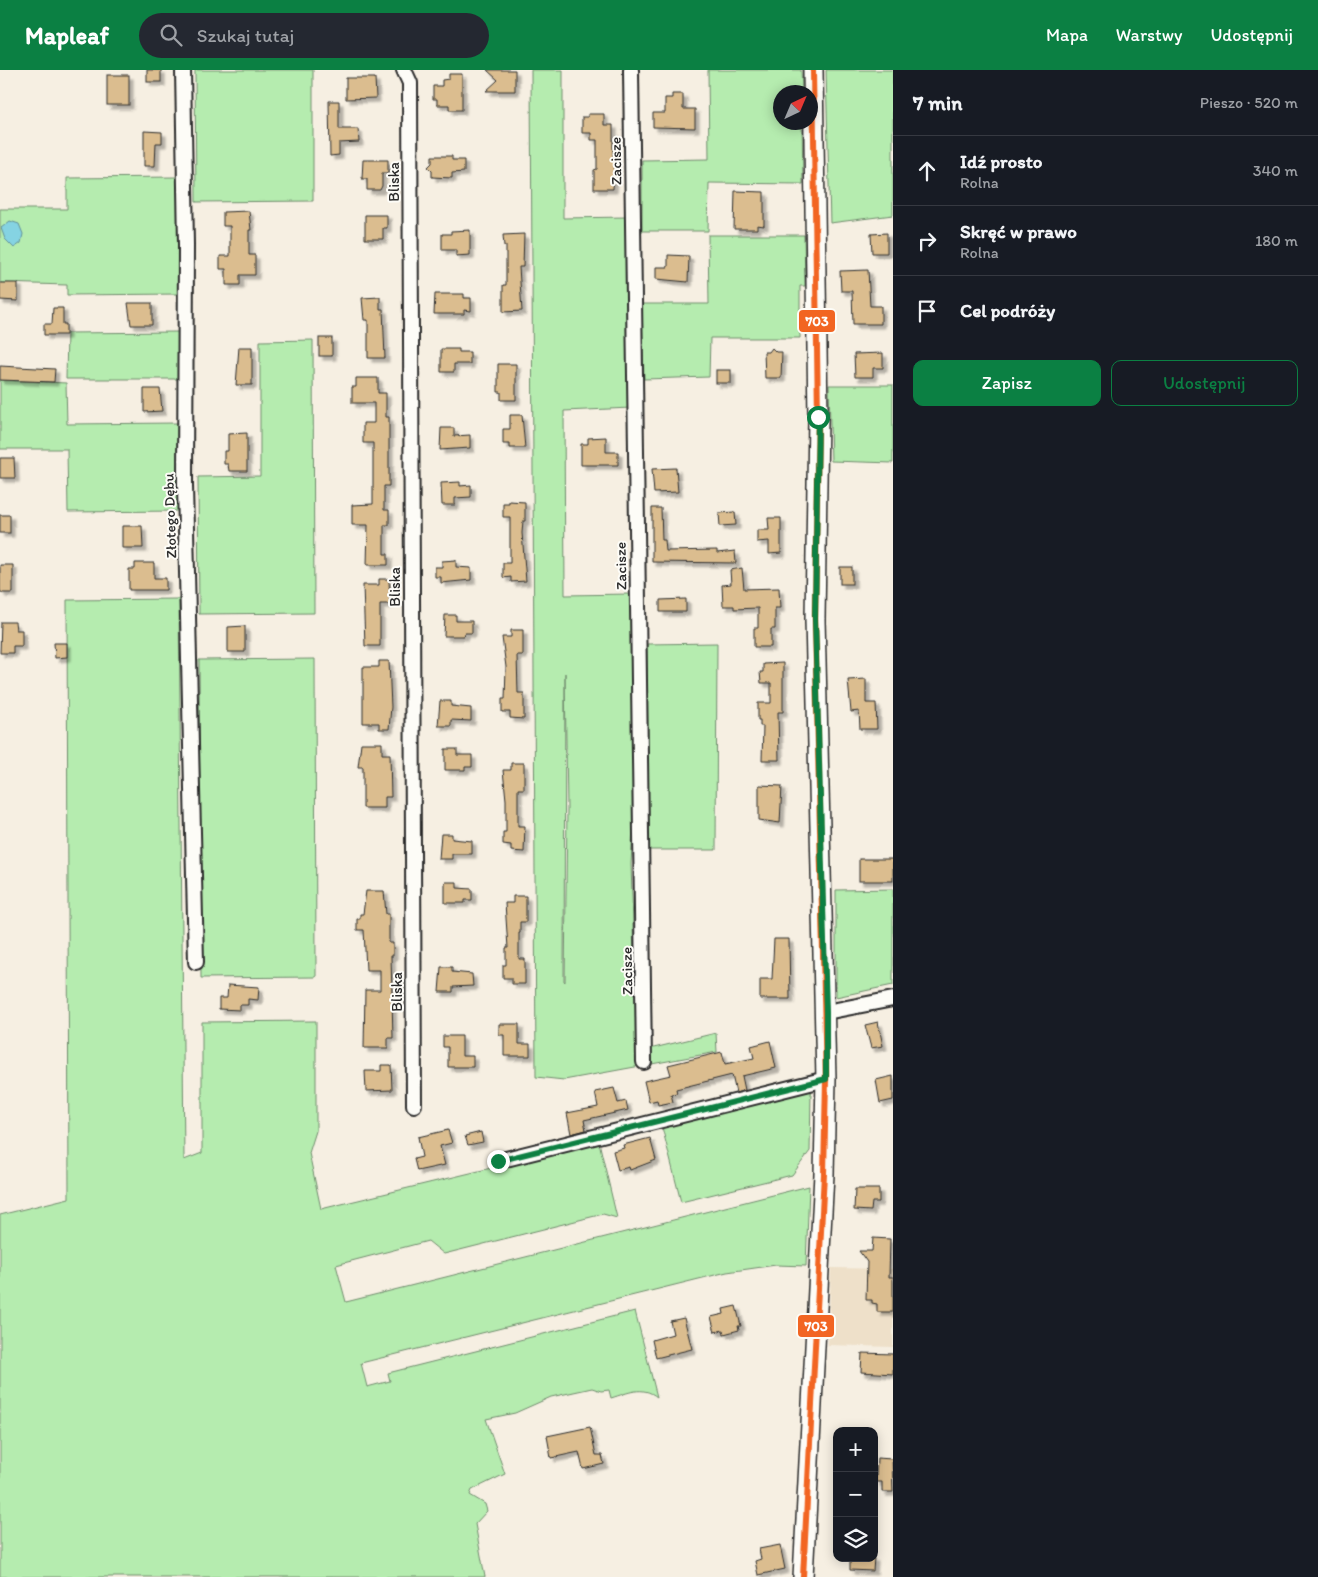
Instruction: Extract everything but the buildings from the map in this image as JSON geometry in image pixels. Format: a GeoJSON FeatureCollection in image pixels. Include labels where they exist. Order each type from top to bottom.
{"type":"FeatureCollection","features":[{"type":"Feature","properties":{"kind":"street","name":"Złotego Dębu"},"geometry":{"type":"LineString","coordinates":[[183,70],[186,245],[185,486],[196,962]]}},
{"type":"Feature","properties":{"kind":"street","name":"Bliska"},"geometry":{"type":"LineString","coordinates":[[404,70],[410,83],[414,1105]]}},
{"type":"Feature","properties":{"kind":"street","name":"Zacisze"},"geometry":{"type":"LineString","coordinates":[[631,70],[644,1062]]}},
{"type":"Feature","properties":{"kind":"street"},"geometry":{"type":"LineString","coordinates":[[803,1577],[824,1174],[826,1079],[826,1012],[815,619],[818,417],[813,70]]}},
{"type":"Feature","properties":{"kind":"street"},"geometry":{"type":"LineString","coordinates":[[826,1012],[893,998]]}},
{"type":"Feature","properties":{"kind":"street"},"geometry":{"type":"LineString","coordinates":[[498,1161],[826,1079]]}},
{"type":"Feature","properties":{"kind":"shaded area"},"geometry":{"type":"Polygon","coordinates":[[[831,1268],[893,1269],[893,1347],[828,1345],[831,1268]]]}},
{"type":"Feature","properties":{"kind":"green space"},"geometry":{"type":"Polygon","coordinates":[[[195,70],[313,70],[313,201],[196,202],[195,70]]]}},
{"type":"Feature","properties":{"kind":"green space"},"geometry":{"type":"Polygon","coordinates":[[[531,70],[563,70],[563,218],[627,217],[631,408],[564,411],[565,595],[632,594],[634,807],[631,864],[637,1052],[716,1033],[717,1052],[564,1080],[536,1077],[531,70]],[[565,673],[565,982],[567,808],[565,673]]]}},
{"type":"Feature","properties":{"kind":"green space"},"geometry":{"type":"Polygon","coordinates":[[[708,70],[801,70],[802,85],[773,85],[773,130],[802,130],[803,184],[709,183],[708,231],[642,231],[642,160],[709,159],[708,70]]]}},
{"type":"Feature","properties":{"kind":"green space"},"geometry":{"type":"Polygon","coordinates":[[[826,70],[893,70],[893,215],[830,223],[826,70]]]}},
{"type":"Feature","properties":{"kind":"green space"},"geometry":{"type":"Polygon","coordinates":[[[177,177],[178,294],[67,295],[67,285],[0,283],[0,209],[67,209],[67,178],[177,177]]]}},
{"type":"Feature","properties":{"kind":"green space"},"geometry":{"type":"Polygon","coordinates":[[[708,235],[804,235],[805,286],[800,286],[800,338],[710,338],[709,377],[644,379],[642,304],[709,304],[708,235]]]}},
{"type":"Feature","properties":{"kind":"green space"},"geometry":{"type":"Polygon","coordinates":[[[178,332],[178,379],[66,379],[67,333],[178,332]]]}},
{"type":"Feature","properties":{"kind":"green space"},"geometry":{"type":"Polygon","coordinates":[[[313,340],[314,613],[199,614],[198,477],[260,476],[260,341],[313,340]]]}},
{"type":"Feature","properties":{"kind":"green space"},"geometry":{"type":"Polygon","coordinates":[[[0,380],[66,383],[67,424],[178,423],[179,511],[68,512],[67,449],[0,449],[0,380]]]}},
{"type":"Feature","properties":{"kind":"green space"},"geometry":{"type":"Polygon","coordinates":[[[829,385],[893,385],[893,463],[831,461],[829,385]]]}},
{"type":"Feature","properties":{"kind":"green space"},"geometry":{"type":"Polygon","coordinates":[[[179,599],[184,1160],[202,1153],[202,1022],[316,1021],[316,1131],[309,1153],[321,1209],[599,1142],[617,1218],[603,1214],[444,1254],[428,1241],[336,1265],[346,1302],[809,1186],[806,1266],[776,1265],[727,1272],[361,1363],[367,1387],[390,1381],[388,1373],[635,1311],[657,1397],[646,1391],[635,1391],[611,1398],[609,1390],[601,1391],[592,1388],[551,1397],[515,1413],[486,1419],[505,1474],[472,1490],[470,1495],[485,1504],[487,1511],[475,1524],[485,1577],[0,1577],[0,1215],[69,1198],[67,600],[179,599]]]}},
{"type":"Feature","properties":{"kind":"green space"},"geometry":{"type":"Polygon","coordinates":[[[717,643],[716,850],[649,850],[647,644],[717,643]]]}},
{"type":"Feature","properties":{"kind":"green space"},"geometry":{"type":"Polygon","coordinates":[[[315,659],[316,977],[201,978],[199,660],[315,659]]]}},
{"type":"Feature","properties":{"kind":"green space"},"geometry":{"type":"Polygon","coordinates":[[[893,889],[893,985],[836,997],[836,890],[893,889]]]}},
{"type":"Feature","properties":{"kind":"green space"},"geometry":{"type":"Polygon","coordinates":[[[811,1091],[810,1151],[792,1175],[681,1202],[662,1127],[811,1091]]]}},
{"type":"Feature","properties":{"kind":"water"},"geometry":{"type":"Polygon","coordinates":[[[10,221],[19,224],[23,234],[21,243],[14,248],[5,239],[1,228],[10,221]]]}},
{"type":"Feature","properties":{"kind":"transit line","name":"703"},"geometry":{"type":"LineString","coordinates":[[803,1577],[824,1174],[826,1079],[815,619],[818,417],[813,70]]}},
{"type":"Feature","properties":{"kind":"route"},"geometry":{"type":"LineString","coordinates":[[498,1161],[826,1079],[826,1012],[820,858],[820,748],[815,619],[818,417]]}}]}
